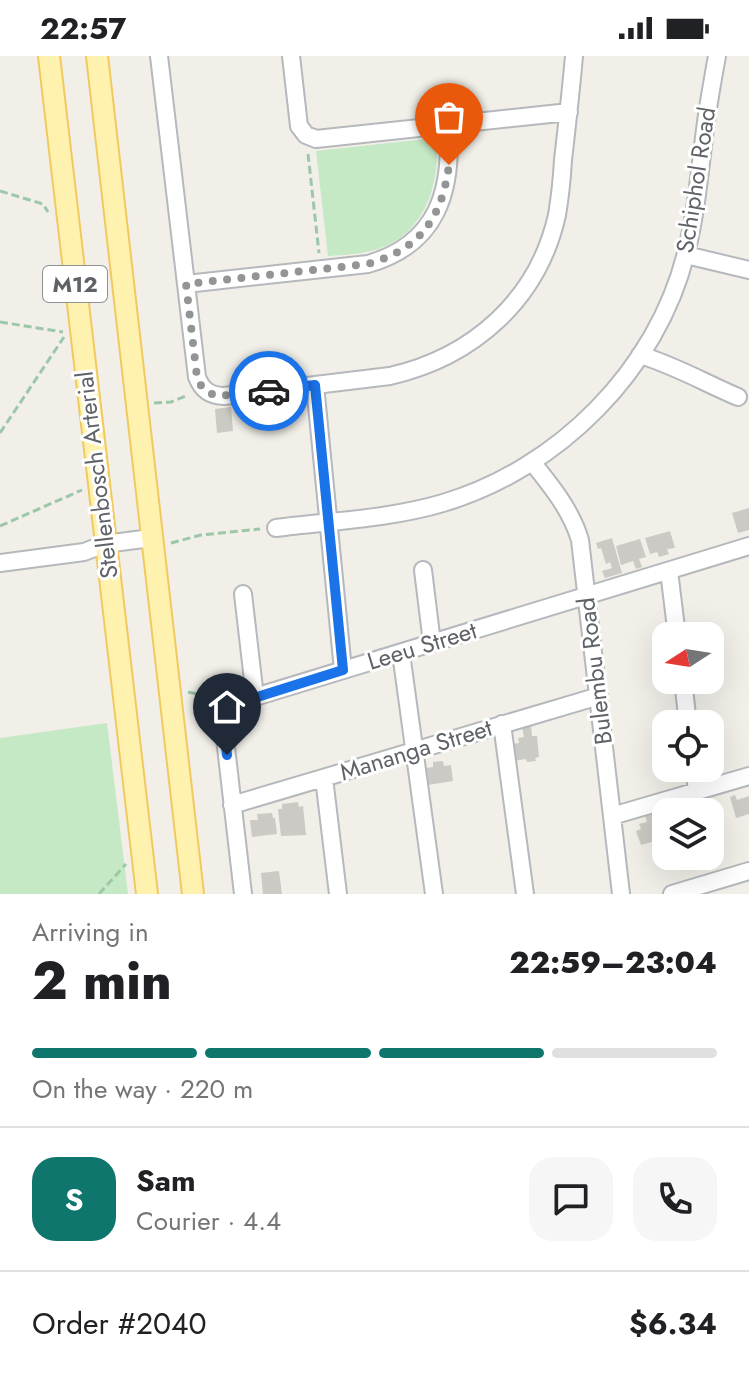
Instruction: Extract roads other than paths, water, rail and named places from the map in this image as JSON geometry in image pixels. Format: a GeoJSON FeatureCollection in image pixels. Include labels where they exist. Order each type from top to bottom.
{"type":"FeatureCollection","features":[{"type":"Feature","properties":{"kind":"main road","name":"Stellenbosch Arterial"},"geometry":{"type":"LineString","coordinates":[[49,56],[147,894]]}},
{"type":"Feature","properties":{"kind":"main road","name":"Stellenbosch Arterial"},"geometry":{"type":"LineString","coordinates":[[97,56],[161,541],[193,894]]}},
{"type":"Feature","properties":{"kind":"street"},"geometry":{"type":"LineString","coordinates":[[159,56],[197,377],[205,391],[217,396],[390,376],[428,365],[464,348],[488,330],[510,308],[534,274],[551,235],[560,195],[574,56]]}},
{"type":"Feature","properties":{"kind":"street"},"geometry":{"type":"LineString","coordinates":[[291,56],[302,131],[322,139],[569,112]]}},
{"type":"Feature","properties":{"kind":"street","name":"Schiphol Road"},"geometry":{"type":"LineString","coordinates":[[276,528],[404,512],[440,504],[485,487],[532,462],[592,414],[640,355],[667,307],[686,255],[696,207],[717,56]]}},
{"type":"Feature","properties":{"kind":"street"},"geometry":{"type":"LineString","coordinates":[[186,284],[368,264],[406,248],[434,218],[445,192],[449,165],[448,125]]}},
{"type":"Feature","properties":{"kind":"street"},"geometry":{"type":"LineString","coordinates":[[686,255],[749,270]]}},
{"type":"Feature","properties":{"kind":"street"},"geometry":{"type":"LineString","coordinates":[[640,355],[669,364],[738,397]]}},
{"type":"Feature","properties":{"kind":"street"},"geometry":{"type":"LineString","coordinates":[[315,385],[343,670]]}},
{"type":"Feature","properties":{"kind":"street","name":"Bulembu Road"},"geometry":{"type":"LineString","coordinates":[[532,462],[559,496],[580,540],[621,894]]}},
{"type":"Feature","properties":{"kind":"street"},"geometry":{"type":"LineString","coordinates":[[0,563],[84,552],[105,544],[161,541]]}},
{"type":"Feature","properties":{"kind":"street","name":"Leeu Street"},"geometry":{"type":"LineString","coordinates":[[232,805],[224,730],[227,715],[235,704],[669,571],[748,552]]}},
{"type":"Feature","properties":{"kind":"street"},"geometry":{"type":"LineString","coordinates":[[423,570],[432,643]]}},
{"type":"Feature","properties":{"kind":"street"},"geometry":{"type":"LineString","coordinates":[[669,571],[675,622]]}},
{"type":"Feature","properties":{"kind":"street"},"geometry":{"type":"LineString","coordinates":[[243,594],[255,697]]}},
{"type":"Feature","properties":{"kind":"street"},"geometry":{"type":"LineString","coordinates":[[401,653],[434,894]]}},
{"type":"Feature","properties":{"kind":"street","name":"Mananga Street"},"geometry":{"type":"LineString","coordinates":[[232,805],[599,696]]}},
{"type":"Feature","properties":{"kind":"street"},"geometry":{"type":"LineString","coordinates":[[502,724],[525,894]]}},
{"type":"Feature","properties":{"kind":"street"},"geometry":{"type":"LineString","coordinates":[[612,816],[749,776]]}},
{"type":"Feature","properties":{"kind":"street"},"geometry":{"type":"LineString","coordinates":[[324,778],[338,894]]}},
{"type":"Feature","properties":{"kind":"street"},"geometry":{"type":"LineString","coordinates":[[696,782],[697,791]]}},
{"type":"Feature","properties":{"kind":"street"},"geometry":{"type":"LineString","coordinates":[[232,805],[243,894]]}},
{"type":"Feature","properties":{"kind":"street"},"geometry":{"type":"LineString","coordinates":[[672,894],[702,890],[749,871]]}}]}
